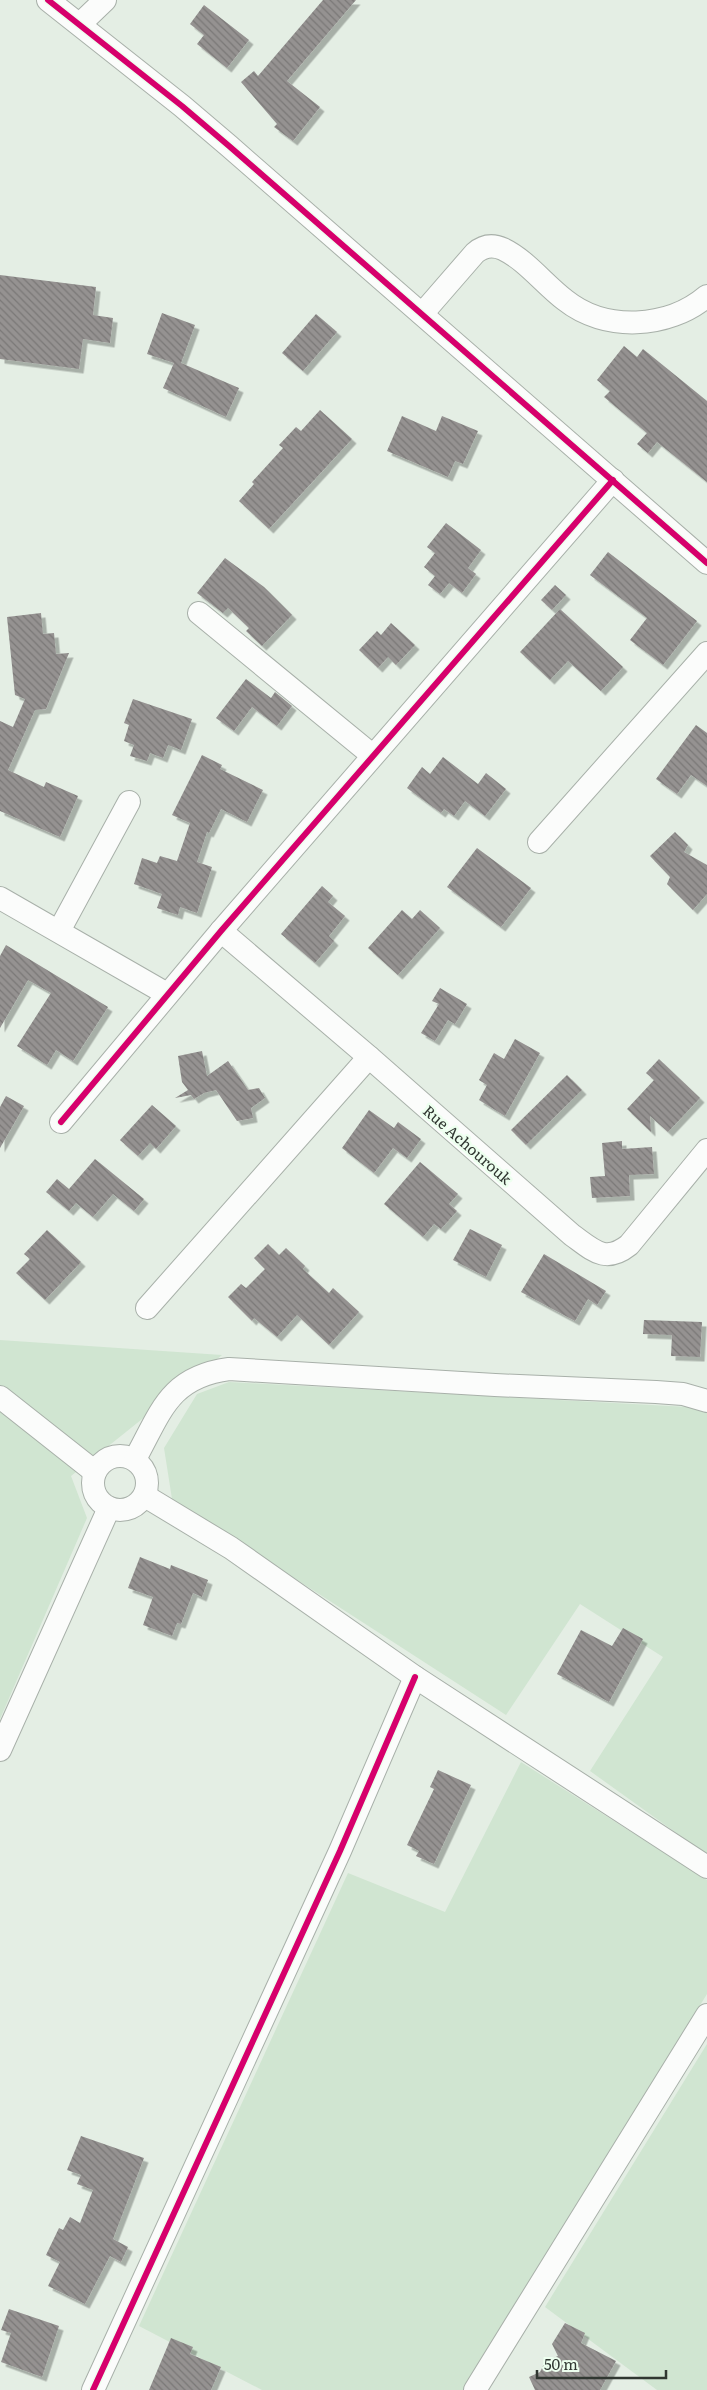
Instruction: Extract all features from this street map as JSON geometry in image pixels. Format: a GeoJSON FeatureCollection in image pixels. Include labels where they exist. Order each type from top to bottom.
{"type":"FeatureCollection","features":[{"type":"Feature","properties":{"kind":"street"},"geometry":{"type":"LineString","coordinates":[[48,0],[182,106],[707,563]]}},
{"type":"Feature","properties":{"kind":"street"},"geometry":{"type":"LineString","coordinates":[[80,24],[105,0]]}},
{"type":"Feature","properties":{"kind":"street"},"geometry":{"type":"LineString","coordinates":[[422,314],[475,253],[489,246],[500,248],[510,254],[567,302],[608,320],[630,322],[664,318],[687,310],[707,296]]}},
{"type":"Feature","properties":{"kind":"street"},"geometry":{"type":"LineString","coordinates":[[61,1122],[167,994],[372,755],[613,480]]}},
{"type":"Feature","properties":{"kind":"street"},"geometry":{"type":"LineString","coordinates":[[200,612],[372,755]]}},
{"type":"Feature","properties":{"kind":"street"},"geometry":{"type":"LineString","coordinates":[[539,842],[707,653]]}},
{"type":"Feature","properties":{"kind":"street"},"geometry":{"type":"LineString","coordinates":[[59,931],[129,802]]}},
{"type":"Feature","properties":{"kind":"street"},"geometry":{"type":"LineString","coordinates":[[0,898],[167,994]]}},
{"type":"Feature","properties":{"kind":"street","name":"Rue Achourouk"},"geometry":{"type":"LineString","coordinates":[[221,931],[370,1056],[572,1235],[599,1254],[617,1253],[629,1244],[707,1150]]}},
{"type":"Feature","properties":{"kind":"street"},"geometry":{"type":"LineString","coordinates":[[148,1308],[370,1056]]}},
{"type":"Feature","properties":{"kind":"street"},"geometry":{"type":"LineString","coordinates":[[135,1459],[167,1401],[181,1386],[211,1371],[229,1369],[495,1385],[656,1392],[683,1394],[707,1401]]}},
{"type":"Feature","properties":{"kind":"street"},"geometry":{"type":"LineString","coordinates":[[0,1397],[95,1472]]}},
{"type":"Feature","properties":{"kind":"street"},"geometry":{"type":"LineString","coordinates":[[116,1456],[126,1456],[135,1459],[143,1467],[148,1477],[148,1489],[145,1496],[136,1506],[128,1510],[108,1508],[102,1503],[94,1490],[95,1472],[107,1459],[116,1456]]}},
{"type":"Feature","properties":{"kind":"street"},"geometry":{"type":"LineString","coordinates":[[145,1496],[231,1548],[415,1677],[707,1867]]}},
{"type":"Feature","properties":{"kind":"street"},"geometry":{"type":"LineString","coordinates":[[0,1750],[108,1508]]}},
{"type":"Feature","properties":{"kind":"street"},"geometry":{"type":"LineString","coordinates":[[93,2390],[340,1851],[415,1677]]}},
{"type":"Feature","properties":{"kind":"street"},"geometry":{"type":"LineString","coordinates":[[475,2390],[707,2015]]}},
{"type":"Feature","properties":{"kind":"green space"},"geometry":{"type":"Polygon","coordinates":[[[0,1340],[222,1355],[71,1476],[87,1518],[0,1719],[0,1340]]]}},
{"type":"Feature","properties":{"kind":"green space"},"geometry":{"type":"Polygon","coordinates":[[[229,1382],[707,1408],[707,1855],[590,1771],[663,1657],[580,1604],[506,1715],[172,1499],[164,1448],[197,1394],[229,1382]]]}},
{"type":"Feature","properties":{"kind":"green space"},"geometry":{"type":"Polygon","coordinates":[[[521,1762],[707,1880],[707,1994],[463,2390],[262,2390],[139,2326],[348,1873],[445,1912],[521,1762]]]}},
{"type":"Feature","properties":{"kind":"green space"},"geometry":{"type":"Polygon","coordinates":[[[707,2044],[707,2390],[657,2390],[545,2307],[707,2044]]]}},
{"type":"Feature","properties":{"kind":"building"},"geometry":{"type":"Polygon","coordinates":[[[323,0],[356,0],[287,81],[320,107],[293,141],[274,127],[277,124],[241,82],[254,71],[258,76],[323,0]]]}},
{"type":"Feature","properties":{"kind":"building"},"geometry":{"type":"Polygon","coordinates":[[[204,5],[249,40],[227,68],[197,44],[204,35],[190,24],[204,5]]]}},
{"type":"Feature","properties":{"kind":"building"},"geometry":{"type":"Polygon","coordinates":[[[0,275],[96,287],[93,315],[113,318],[110,343],[83,339],[79,369],[0,359],[0,275]]]}},
{"type":"Feature","properties":{"kind":"building"},"geometry":{"type":"Polygon","coordinates":[[[162,313],[195,325],[181,363],[239,388],[226,417],[163,388],[174,363],[147,354],[162,313]]]}},
{"type":"Feature","properties":{"kind":"building"},"geometry":{"type":"Polygon","coordinates":[[[316,314],[337,332],[303,371],[282,353],[316,314]]]}},
{"type":"Feature","properties":{"kind":"building"},"geometry":{"type":"Polygon","coordinates":[[[624,346],[637,357],[643,349],[707,401],[707,482],[657,442],[648,453],[637,444],[647,433],[604,397],[610,391],[597,380],[624,346]]]}},
{"type":"Feature","properties":{"kind":"building"},"geometry":{"type":"Polygon","coordinates":[[[320,410],[352,439],[269,529],[239,501],[254,484],[252,482],[283,448],[279,445],[296,427],[301,431],[320,410]]]}},
{"type":"Feature","properties":{"kind":"building"},"geometry":{"type":"Polygon","coordinates":[[[402,416],[436,431],[442,416],[478,431],[463,464],[455,461],[448,477],[387,451],[402,416]]]}},
{"type":"Feature","properties":{"kind":"building"},"geometry":{"type":"Polygon","coordinates":[[[446,523],[481,550],[468,568],[476,574],[462,593],[449,583],[440,594],[428,585],[435,576],[424,567],[435,553],[427,547],[446,523]]]}},
{"type":"Feature","properties":{"kind":"building"},"geometry":{"type":"Polygon","coordinates":[[[608,552],[697,621],[663,665],[630,640],[647,618],[590,575],[608,552]]]}},
{"type":"Feature","properties":{"kind":"building"},"geometry":{"type":"Polygon","coordinates":[[[225,558],[264,587],[292,615],[262,646],[246,631],[249,628],[228,608],[223,613],[197,593],[225,558]]]}},
{"type":"Feature","properties":{"kind":"building"},"geometry":{"type":"Polygon","coordinates":[[[555,585],[566,595],[552,610],[541,600],[555,585]]]}},
{"type":"Feature","properties":{"kind":"building"},"geometry":{"type":"Polygon","coordinates":[[[560,609],[623,667],[601,691],[568,661],[550,680],[520,652],[560,609]]]}},
{"type":"Feature","properties":{"kind":"building"},"geometry":{"type":"Polygon","coordinates":[[[41,613],[43,634],[54,633],[56,654],[69,653],[46,709],[35,710],[8,770],[44,787],[46,782],[78,796],[60,837],[0,811],[0,721],[13,727],[25,699],[15,695],[7,617],[41,613]]]}},
{"type":"Feature","properties":{"kind":"building"},"geometry":{"type":"Polygon","coordinates":[[[391,623],[415,645],[396,665],[388,657],[378,668],[359,650],[377,631],[381,635],[391,623]]]}},
{"type":"Feature","properties":{"kind":"building"},"geometry":{"type":"Polygon","coordinates":[[[246,679],[271,698],[275,692],[292,706],[277,726],[252,707],[234,731],[216,718],[246,679]]]}},
{"type":"Feature","properties":{"kind":"building"},"geometry":{"type":"Polygon","coordinates":[[[133,699],[192,719],[181,750],[168,745],[163,758],[150,753],[147,761],[130,756],[134,745],[124,741],[129,725],[124,723],[133,699]]]}},
{"type":"Feature","properties":{"kind":"building"},"geometry":{"type":"Polygon","coordinates":[[[696,725],[707,733],[707,786],[691,775],[677,794],[656,779],[696,725]]]}},
{"type":"Feature","properties":{"kind":"building"},"geometry":{"type":"Polygon","coordinates":[[[202,755],[222,765],[220,769],[263,790],[247,822],[221,809],[209,833],[207,832],[197,862],[212,867],[197,913],[180,907],[178,915],[157,908],[162,894],[134,884],[142,858],[157,863],[160,856],[177,861],[190,823],[172,815],[202,755]]]}},
{"type":"Feature","properties":{"kind":"building"},"geometry":{"type":"Polygon","coordinates":[[[443,757],[478,784],[486,773],[506,789],[485,816],[465,801],[454,816],[444,809],[441,813],[407,788],[422,767],[430,774],[443,757]]]}},
{"type":"Feature","properties":{"kind":"building"},"geometry":{"type":"Polygon","coordinates":[[[675,832],[688,845],[684,852],[707,865],[707,894],[693,910],[667,884],[670,877],[650,856],[675,832]]]}},
{"type":"Feature","properties":{"kind":"building"},"geometry":{"type":"Polygon","coordinates":[[[477,848],[531,888],[501,927],[447,887],[477,848]]]}},
{"type":"Feature","properties":{"kind":"building"},"geometry":{"type":"Polygon","coordinates":[[[322,886],[333,896],[328,902],[345,916],[329,936],[334,941],[315,963],[281,934],[322,886]]]}},
{"type":"Feature","properties":{"kind":"building"},"geometry":{"type":"Polygon","coordinates":[[[402,910],[412,919],[420,910],[440,928],[398,975],[368,948],[402,910]]]}},
{"type":"Feature","properties":{"kind":"building"},"geometry":{"type":"Polygon","coordinates":[[[6,945],[108,1007],[73,1061],[56,1050],[47,1065],[17,1046],[51,993],[28,980],[0,1028],[0,956],[6,945]]]}},
{"type":"Feature","properties":{"kind":"building"},"geometry":{"type":"Polygon","coordinates":[[[440,988],[467,1004],[455,1024],[448,1020],[435,1041],[421,1033],[439,1004],[432,1001],[440,988]]]}},
{"type":"Feature","properties":{"kind":"building"},"geometry":{"type":"Polygon","coordinates":[[[515,1039],[540,1053],[505,1116],[479,1100],[487,1085],[479,1080],[494,1053],[504,1059],[515,1039]]]}},
{"type":"Feature","properties":{"kind":"building"},"geometry":{"type":"Polygon","coordinates":[[[202,1051],[207,1076],[228,1061],[248,1090],[259,1088],[265,1098],[251,1108],[253,1118],[237,1121],[216,1090],[204,1093],[194,1099],[191,1095],[175,1098],[188,1090],[182,1082],[178,1056],[202,1051]]]}},
{"type":"Feature","properties":{"kind":"building"},"geometry":{"type":"Polygon","coordinates":[[[659,1059],[700,1098],[668,1132],[650,1116],[651,1132],[627,1109],[654,1080],[646,1073],[659,1059]]]}},
{"type":"Feature","properties":{"kind":"building"},"geometry":{"type":"Polygon","coordinates":[[[567,1075],[582,1090],[526,1145],[511,1130],[567,1075]]]}},
{"type":"Feature","properties":{"kind":"building"},"geometry":{"type":"Polygon","coordinates":[[[6,1096],[24,1106],[0,1148],[0,1107],[6,1096]]]}},
{"type":"Feature","properties":{"kind":"building"},"geometry":{"type":"Polygon","coordinates":[[[152,1105],[176,1126],[156,1149],[150,1143],[138,1156],[120,1140],[152,1105]]]}},
{"type":"Feature","properties":{"kind":"building"},"geometry":{"type":"Polygon","coordinates":[[[369,1110],[394,1128],[398,1122],[421,1139],[407,1158],[393,1148],[374,1173],[342,1148],[369,1110]]]}},
{"type":"Feature","properties":{"kind":"building"},"geometry":{"type":"Polygon","coordinates":[[[622,1141],[622,1149],[652,1147],[654,1174],[629,1175],[630,1196],[592,1198],[590,1177],[605,1176],[602,1143],[622,1141]]]}},
{"type":"Feature","properties":{"kind":"building"},"geometry":{"type":"Polygon","coordinates":[[[95,1159],[144,1199],[134,1211],[113,1194],[93,1217],[76,1203],[69,1211],[46,1192],[57,1179],[69,1189],[95,1159]]]}},
{"type":"Feature","properties":{"kind":"building"},"geometry":{"type":"Polygon","coordinates":[[[420,1162],[458,1194],[449,1204],[457,1211],[441,1229],[434,1224],[423,1237],[384,1204],[420,1162]]]}},
{"type":"Feature","properties":{"kind":"building"},"geometry":{"type":"Polygon","coordinates":[[[470,1229],[502,1245],[486,1277],[453,1260],[470,1229]]]}},
{"type":"Feature","properties":{"kind":"building"},"geometry":{"type":"Polygon","coordinates":[[[47,1230],[81,1262],[45,1300],[16,1273],[30,1259],[24,1254],[47,1230]]]}},
{"type":"Feature","properties":{"kind":"building"},"geometry":{"type":"Polygon","coordinates":[[[268,1244],[279,1255],[286,1248],[305,1266],[303,1269],[329,1293],[333,1288],[359,1312],[329,1345],[297,1315],[277,1337],[254,1318],[252,1321],[228,1297],[241,1284],[246,1288],[265,1269],[254,1258],[268,1244]]]}},
{"type":"Feature","properties":{"kind":"building"},"geometry":{"type":"Polygon","coordinates":[[[544,1254],[606,1291],[597,1305],[588,1299],[575,1321],[521,1292],[544,1254]]]}},
{"type":"Feature","properties":{"kind":"building"},"geometry":{"type":"Polygon","coordinates":[[[644,1320],[702,1322],[700,1357],[671,1356],[672,1335],[643,1334],[644,1320]]]}},
{"type":"Feature","properties":{"kind":"building"},"geometry":{"type":"Polygon","coordinates":[[[140,1557],[170,1569],[171,1565],[208,1580],[202,1597],[193,1593],[181,1624],[177,1623],[172,1636],[143,1625],[153,1597],[128,1588],[140,1557]]]}},
{"type":"Feature","properties":{"kind":"building"},"geometry":{"type":"Polygon","coordinates":[[[623,1628],[643,1639],[609,1702],[557,1674],[581,1630],[612,1646],[623,1628]]]}},
{"type":"Feature","properties":{"kind":"building"},"geometry":{"type":"Polygon","coordinates":[[[438,1770],[471,1785],[434,1864],[416,1856],[419,1851],[407,1845],[434,1789],[430,1787],[438,1770]]]}},
{"type":"Feature","properties":{"kind":"building"},"geometry":{"type":"Polygon","coordinates":[[[81,2136],[144,2158],[113,2239],[128,2247],[121,2262],[110,2256],[85,2304],[48,2286],[60,2262],[46,2255],[59,2228],[63,2230],[70,2217],[80,2223],[93,2190],[77,2184],[81,2175],[67,2170],[81,2136]]]}},
{"type":"Feature","properties":{"kind":"building"},"geometry":{"type":"Polygon","coordinates":[[[9,2309],[59,2326],[42,2377],[1,2362],[11,2333],[1,2330],[9,2309]]]}},
{"type":"Feature","properties":{"kind":"building"},"geometry":{"type":"Polygon","coordinates":[[[565,2323],[585,2333],[581,2343],[616,2361],[600,2390],[535,2390],[529,2377],[540,2372],[545,2362],[558,2356],[552,2344],[565,2323]]]}},
{"type":"Feature","properties":{"kind":"building"},"geometry":{"type":"Polygon","coordinates":[[[171,2338],[193,2347],[190,2354],[221,2367],[211,2390],[149,2390],[171,2338]]]}},
{"type":"Feature","properties":{"kind":"cycle path"},"geometry":{"type":"LineString","coordinates":[[48,0],[182,106],[229,146],[707,563]]}},
{"type":"Feature","properties":{"kind":"cycle path"},"geometry":{"type":"LineString","coordinates":[[61,1122],[221,931],[613,480]]}},
{"type":"Feature","properties":{"kind":"cycle path"},"geometry":{"type":"LineString","coordinates":[[93,2390],[340,1851],[415,1677]]}}]}
